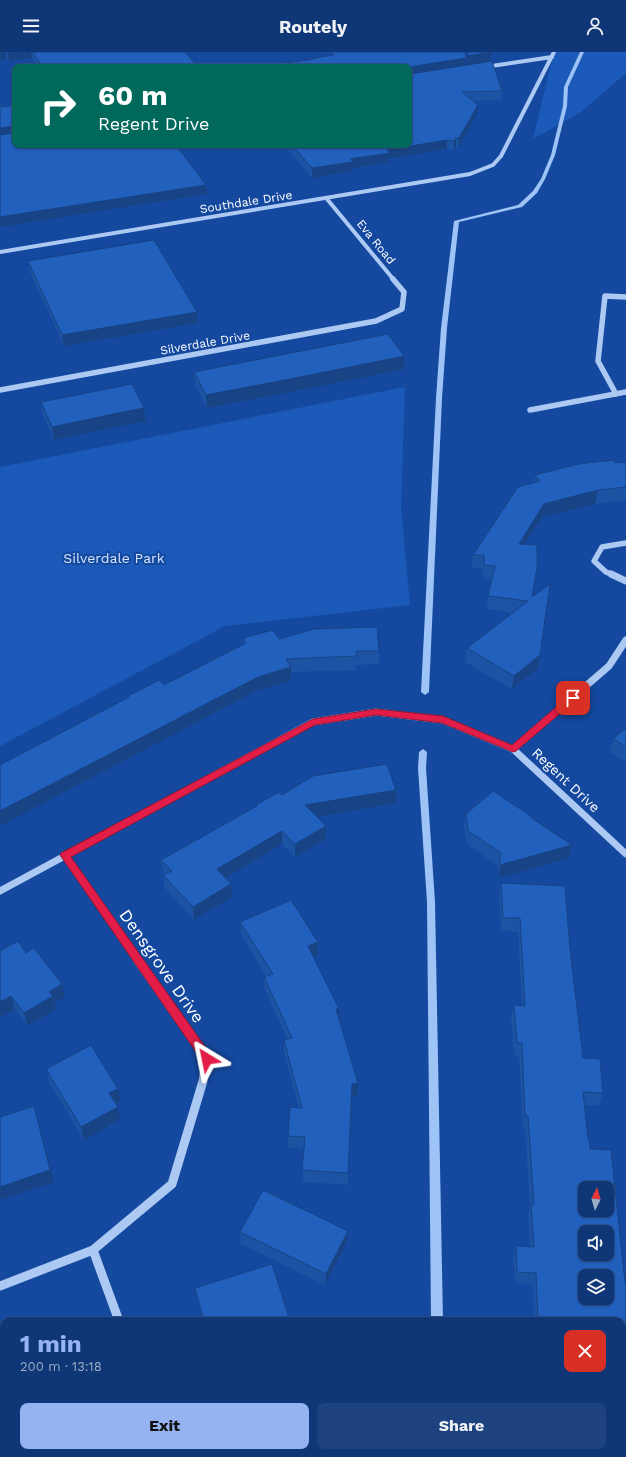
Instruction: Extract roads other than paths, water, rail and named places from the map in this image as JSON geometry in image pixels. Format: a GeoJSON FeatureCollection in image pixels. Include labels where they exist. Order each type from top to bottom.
{"type":"FeatureCollection","features":[{"type":"Feature","properties":{"kind":"street"},"geometry":{"type":"LineString","coordinates":[[477,68],[552,57],[554,52]]}},
{"type":"Feature","properties":{"kind":"street","name":"Southdale Drive"},"geometry":{"type":"LineString","coordinates":[[0,252],[327,199],[470,174],[493,165],[501,156],[552,57]]}},
{"type":"Feature","properties":{"kind":"street","name":"Eva Road"},"geometry":{"type":"LineString","coordinates":[[327,199],[404,292],[403,300]]}},
{"type":"Feature","properties":{"kind":"street"},"geometry":{"type":"LineString","coordinates":[[616,394],[598,361],[605,296],[626,297]]}},
{"type":"Feature","properties":{"kind":"street","name":"Silverdale Drive"},"geometry":{"type":"LineString","coordinates":[[0,390],[376,322],[402,309],[403,300]]}},
{"type":"Feature","properties":{"kind":"street"},"geometry":{"type":"LineString","coordinates":[[530,410],[626,392]]}},
{"type":"Feature","properties":{"kind":"street"},"geometry":{"type":"LineString","coordinates":[[626,543],[602,547],[594,561],[606,572],[626,581]]}},
{"type":"Feature","properties":{"kind":"street"},"geometry":{"type":"LineString","coordinates":[[513,749],[609,666],[626,640]]}},
{"type":"Feature","properties":{"kind":"street","name":"Regent Drive"},"geometry":{"type":"LineString","coordinates":[[0,890],[313,722],[376,712],[443,720],[513,749],[626,854]]}},
{"type":"Feature","properties":{"kind":"street","name":"Densgrove Drive"},"geometry":{"type":"LineString","coordinates":[[0,1286],[93,1250],[172,1184],[203,1081],[207,1059],[64,855]]}},
{"type":"Feature","properties":{"kind":"street"},"geometry":{"type":"LineString","coordinates":[[93,1250],[118,1317]]}},
{"type":"Feature","properties":{"kind":"waterway"},"geometry":{"type":"LineString","coordinates":[[425,692],[439,398],[444,328],[457,221],[520,206],[535,192],[543,179],[553,155],[565,106],[566,87],[582,52]]}},
{"type":"Feature","properties":{"kind":"waterway"},"geometry":{"type":"LineString","coordinates":[[423,752],[422,768],[431,902],[437,1317]]}},
{"type":"Feature","properties":{"kind":"park label","name":"Silverdale Park"},"geometry":{"type":"Point","coordinates":[114,558]}}]}
